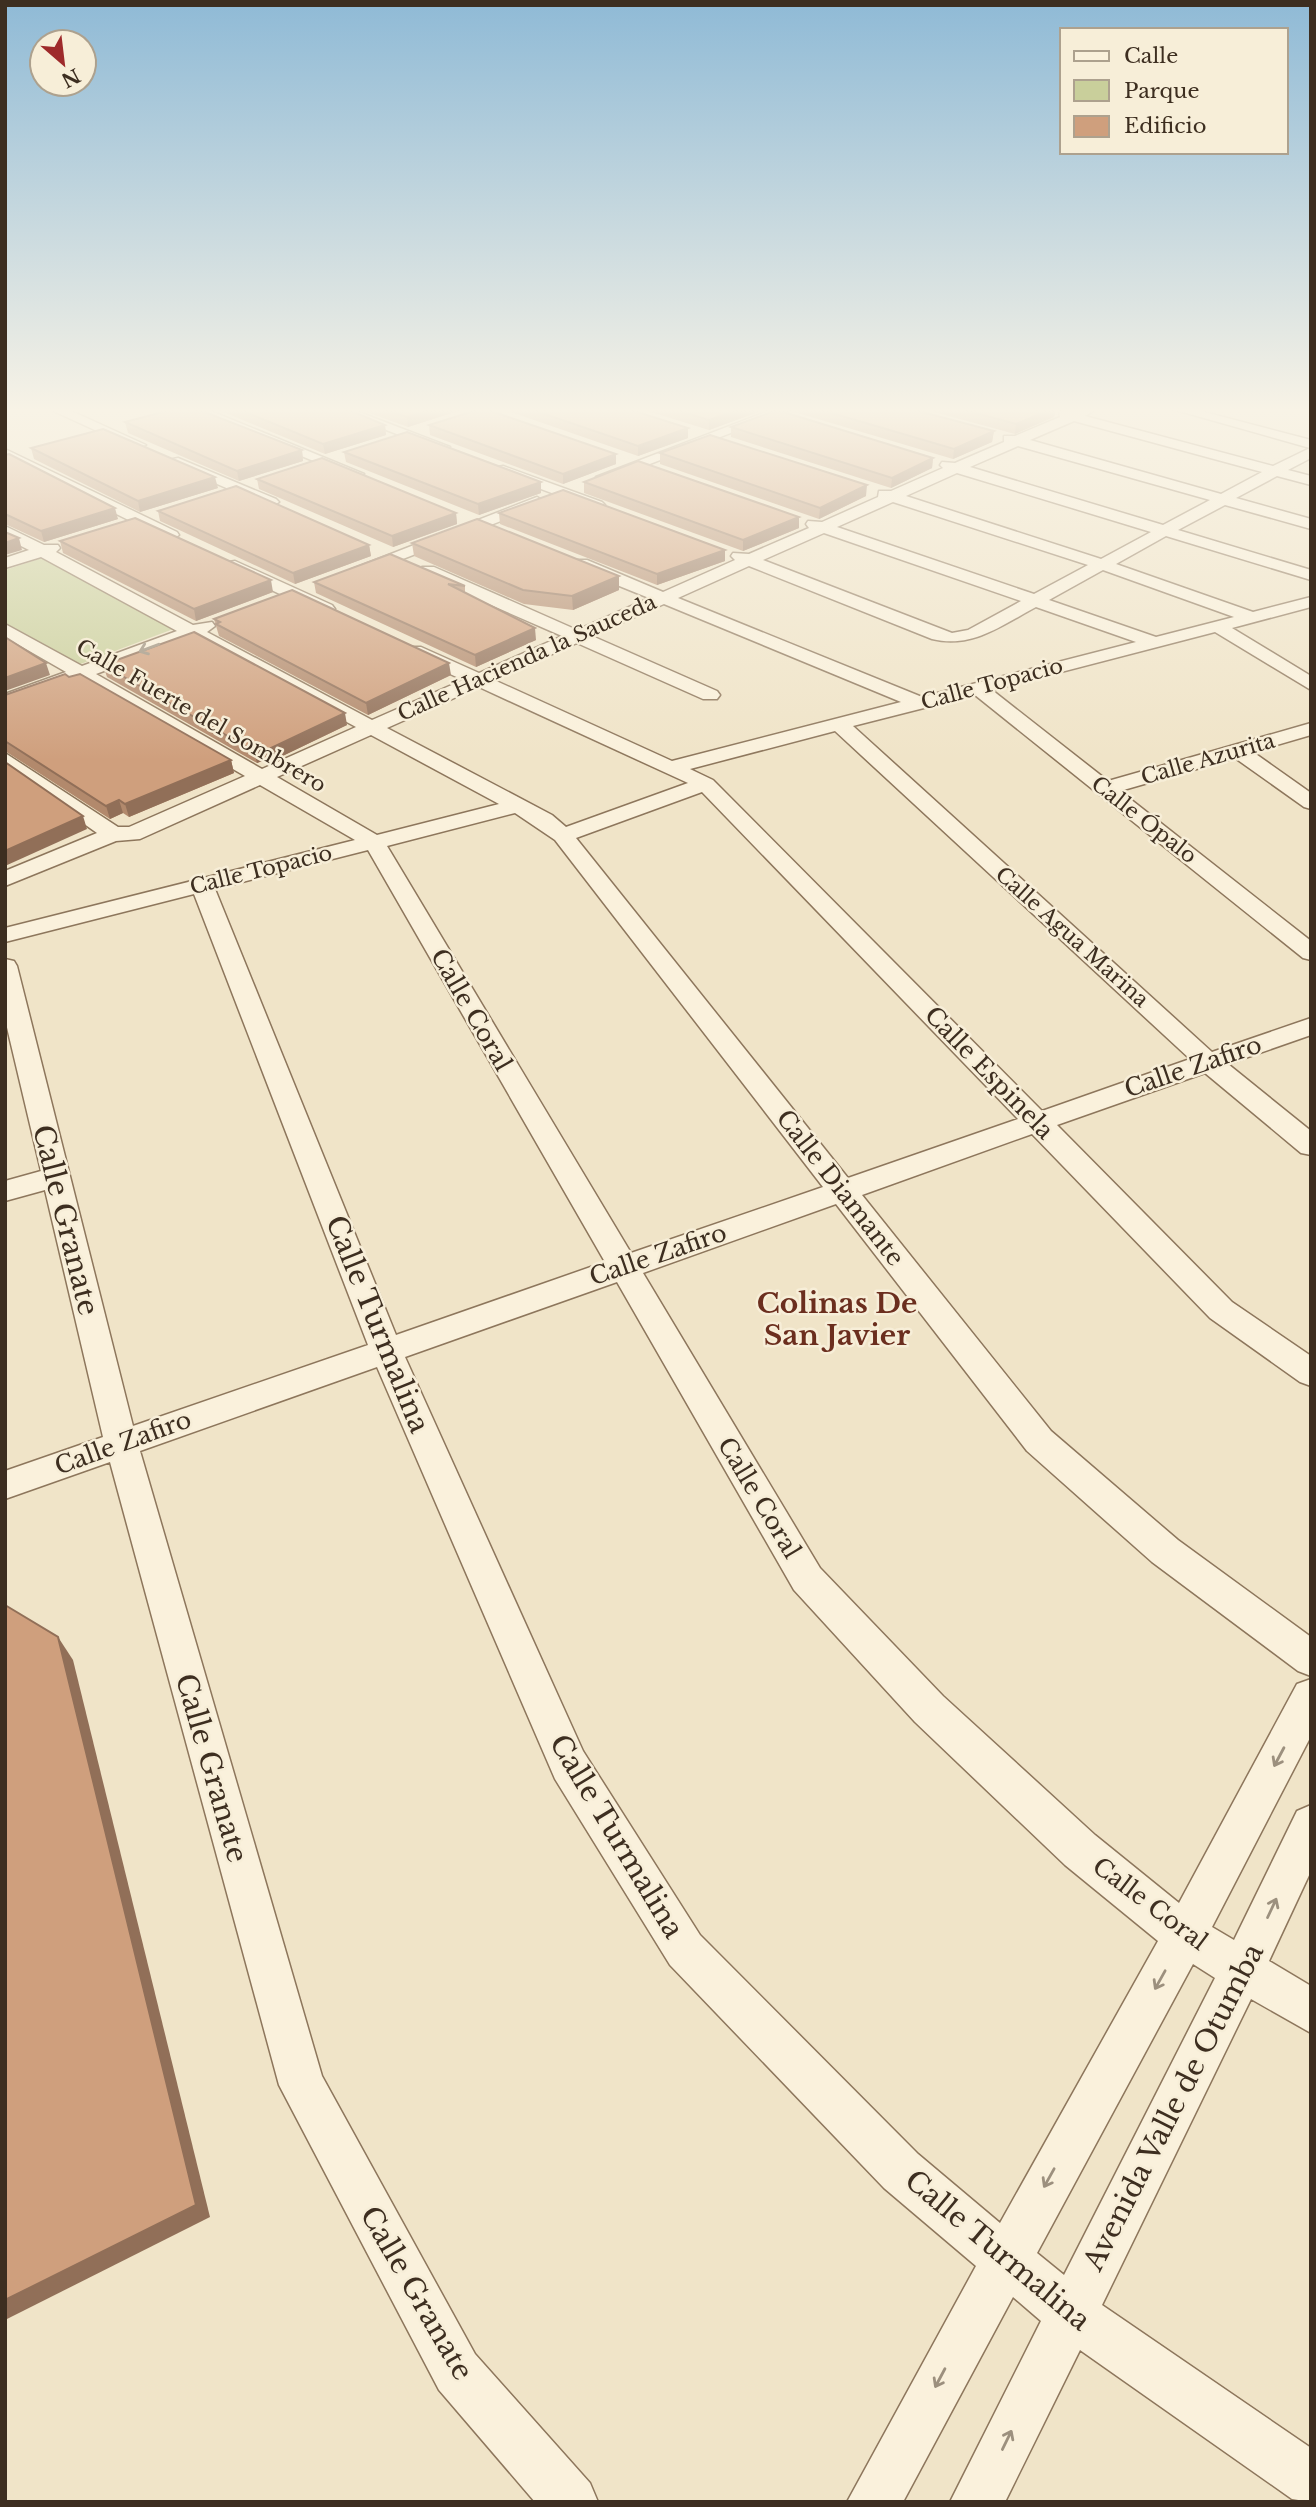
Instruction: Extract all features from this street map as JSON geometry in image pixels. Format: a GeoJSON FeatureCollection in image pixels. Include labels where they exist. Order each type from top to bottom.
{"type":"FeatureCollection","features":[{"type":"Feature","properties":{"kind":"street"},"geometry":{"type":"LineString","coordinates":[[116,528],[123,526]]}},
{"type":"Feature","properties":{"kind":"street"},"geometry":{"type":"LineString","coordinates":[[151,526],[188,543]]}},
{"type":"Feature","properties":{"kind":"street"},"geometry":{"type":"LineString","coordinates":[[344,575],[473,526]]}},
{"type":"Feature","properties":{"kind":"street"},"geometry":{"type":"LineString","coordinates":[[488,526],[505,533]]}},
{"type":"Feature","properties":{"kind":"street"},"geometry":{"type":"LineString","coordinates":[[820,526],[1154,642]]}},
{"type":"Feature","properties":{"kind":"street"},"geometry":{"type":"LineString","coordinates":[[983,526],[1162,584],[1251,617]]}},
{"type":"Feature","properties":{"kind":"street"},"geometry":{"type":"LineString","coordinates":[[1149,526],[1311,575]]}},
{"type":"Feature","properties":{"kind":"street"},"geometry":{"type":"LineString","coordinates":[[724,551],[938,635],[960,637],[973,634],[1175,526]]}},
{"type":"Feature","properties":{"kind":"street","name":"Calle Hacienda la Sauceda"},"geometry":{"type":"LineString","coordinates":[[5,879],[115,834],[132,834],[823,527]]}},
{"type":"Feature","properties":{"kind":"street","name":"Calle Diamante"},"geometry":{"type":"LineString","coordinates":[[5,531],[195,630],[518,806],[563,835],[1039,1441],[1165,1551],[1311,1659]]}},
{"type":"Feature","properties":{"kind":"street"},"geometry":{"type":"LineString","coordinates":[[5,563],[67,543]]}},
{"type":"Feature","properties":{"kind":"street"},"geometry":{"type":"LineString","coordinates":[[370,545],[710,695]]}},
{"type":"Feature","properties":{"kind":"street"},"geometry":{"type":"LineString","coordinates":[[566,558],[920,703]]}},
{"type":"Feature","properties":{"kind":"street"},"geometry":{"type":"LineString","coordinates":[[223,560],[344,617]]}},
{"type":"Feature","properties":{"kind":"street"},"geometry":{"type":"LineString","coordinates":[[270,603],[320,584]]}},
{"type":"Feature","properties":{"kind":"street","name":"Calle Topacio"},"geometry":{"type":"LineString","coordinates":[[673,767],[1311,602]]}},
{"type":"Feature","properties":{"kind":"street"},"geometry":{"type":"LineString","coordinates":[[5,701],[220,621]]}},
{"type":"Feature","properties":{"kind":"street"},"geometry":{"type":"LineString","coordinates":[[1217,626],[1311,684]]}},
{"type":"Feature","properties":{"kind":"street","name":"Calle Fuerte del Sombrero"},"geometry":{"type":"LineString","coordinates":[[5,629],[374,842]]}},
{"type":"Feature","properties":{"kind":"street","name":"Calle Espinela"},"geometry":{"type":"LineString","coordinates":[[404,646],[706,784],[1221,1310],[1311,1373]]}},
{"type":"Feature","properties":{"kind":"street","name":"Calle Ópalo"},"geometry":{"type":"LineString","coordinates":[[978,688],[1311,953]]}},
{"type":"Feature","properties":{"kind":"street","name":"Calle Agua Marina"},"geometry":{"type":"LineString","coordinates":[[838,723],[1208,1062],[1311,1146]]}},
{"type":"Feature","properties":{"kind":"street","name":"Calle Azurita"},"geometry":{"type":"LineString","coordinates":[[1105,789],[1311,729]]}},
{"type":"Feature","properties":{"kind":"street"},"geometry":{"type":"LineString","coordinates":[[1237,750],[1311,803]]}},
{"type":"Feature","properties":{"kind":"street"},"geometry":{"type":"LineString","coordinates":[[5,760],[115,834]]}},
{"type":"Feature","properties":{"kind":"street"},"geometry":{"type":"LineString","coordinates":[[563,835],[706,784]]}},
{"type":"Feature","properties":{"kind":"street","name":"Calle Topacio"},"geometry":{"type":"LineString","coordinates":[[5,934],[518,806]]}},
{"type":"Feature","properties":{"kind":"street","name":"Calle Coral"},"geometry":{"type":"LineString","coordinates":[[374,842],[621,1268],[807,1579],[929,1709],[1080,1850],[1185,1935],[1311,2011]]}},
{"type":"Feature","properties":{"kind":"street","name":"Calle Turmalina"},"geometry":{"type":"LineString","coordinates":[[202,885],[386,1350],[569,1765],[685,1950],[901,2171],[1070,2313],[1311,2480]]}},
{"type":"Feature","properties":{"kind":"street","name":"Calle Granate"},"geometry":{"type":"LineString","coordinates":[[5,966],[121,1443],[302,2085],[457,2372],[571,2502]]}},
{"type":"Feature","properties":{"kind":"street","name":"Calle Zafiro"},"geometry":{"type":"LineString","coordinates":[[5,1485],[1311,1026]]}},
{"type":"Feature","properties":{"kind":"street"},"geometry":{"type":"LineString","coordinates":[[5,1191],[55,1177]]}},
{"type":"Feature","properties":{"kind":"street"},"geometry":{"type":"LineString","coordinates":[[874,2502],[1005,2258],[1185,1935],[1311,1697]]}},
{"type":"Feature","properties":{"kind":"street","name":"Avenida Valle de Otumba"},"geometry":{"type":"LineString","coordinates":[[977,2502],[1242,1970],[1311,1825]]}},
{"type":"Feature","properties":{"kind":"green space"},"geometry":{"type":"Polygon","coordinates":[[[42,558],[176,628],[75,666],[5,625],[5,570],[42,558]]]}},
{"type":"Feature","properties":{"kind":"building"},"geometry":{"type":"Polygon","coordinates":[[[30,526],[57,526],[41,531],[30,526]]]}},
{"type":"Feature","properties":{"kind":"building"},"geometry":{"type":"Polygon","coordinates":[[[109,526],[153,526],[271,580],[194,609],[60,541],[109,526]]]}},
{"type":"Feature","properties":{"kind":"building"},"geometry":{"type":"Polygon","coordinates":[[[191,526],[326,526],[369,545],[293,573],[191,526]]]}},
{"type":"Feature","properties":{"kind":"building"},"geometry":{"type":"Polygon","coordinates":[[[368,526],[420,526],[392,536],[368,526]]]}},
{"type":"Feature","properties":{"kind":"building"},"geometry":{"type":"Polygon","coordinates":[[[458,526],[494,526],[619,576],[572,596],[523,590],[412,543],[458,526]]]}},
{"type":"Feature","properties":{"kind":"building"},"geometry":{"type":"Polygon","coordinates":[[[533,526],[660,526],[725,550],[657,574],[533,526]]]}},
{"type":"Feature","properties":{"kind":"building"},"geometry":{"type":"Polygon","coordinates":[[[705,526],[777,526],[743,540],[705,526]]]}},
{"type":"Feature","properties":{"kind":"building"},"geometry":{"type":"Polygon","coordinates":[[[5,532],[19,538],[5,543],[5,532]]]}},
{"type":"Feature","properties":{"kind":"building"},"geometry":{"type":"Polygon","coordinates":[[[390,554],[465,586],[448,584],[535,628],[475,655],[314,582],[390,554]]]}},
{"type":"Feature","properties":{"kind":"building"},"geometry":{"type":"Polygon","coordinates":[[[292,590],[449,663],[366,703],[216,624],[220,622],[214,619],[292,590]]]}},
{"type":"Feature","properties":{"kind":"building"},"geometry":{"type":"Polygon","coordinates":[[[194,632],[345,713],[267,750],[263,747],[254,751],[103,665],[194,632]]]}},
{"type":"Feature","properties":{"kind":"building"},"geometry":{"type":"Polygon","coordinates":[[[5,637],[46,663],[5,678],[5,637]]]}},
{"type":"Feature","properties":{"kind":"building"},"geometry":{"type":"Polygon","coordinates":[[[65,674],[69,677],[80,674],[231,760],[125,804],[119,800],[106,806],[5,741],[5,695],[65,674]]]}},
{"type":"Feature","properties":{"kind":"building"},"geometry":{"type":"Polygon","coordinates":[[[5,762],[83,816],[5,851],[5,762]]]}},
{"type":"Feature","properties":{"kind":"building"},"geometry":{"type":"Polygon","coordinates":[[[5,1605],[58,1637],[196,2205],[5,2300],[5,1605]]]}},
{"type":"Feature","properties":{"kind":"district","name":"Colinas De San Javier"},"geometry":{"type":"Point","coordinates":[837,1319]}}]}
